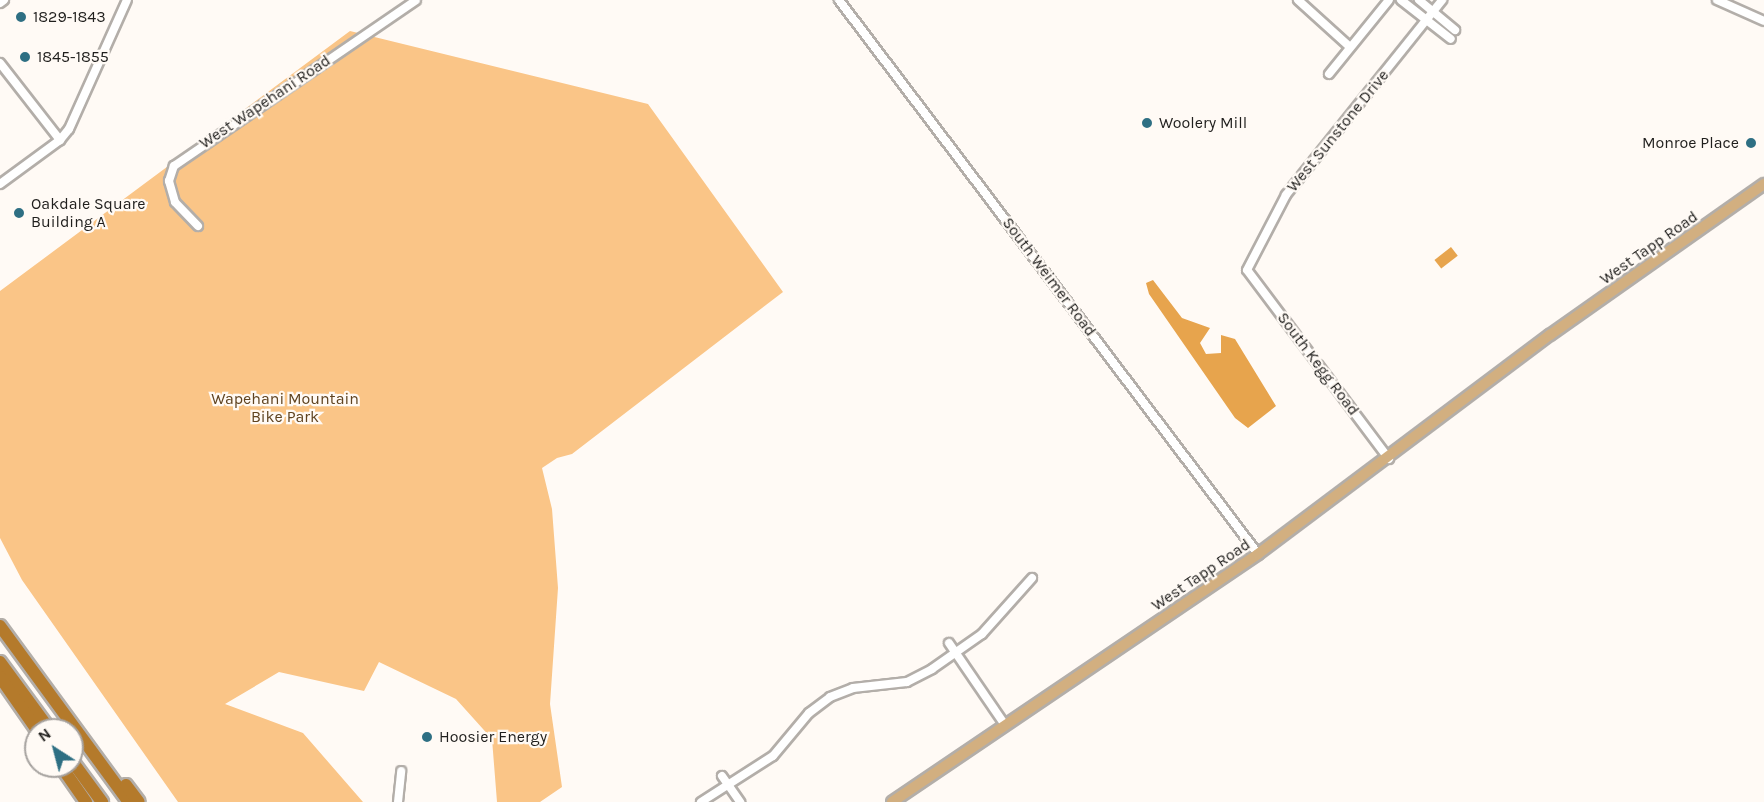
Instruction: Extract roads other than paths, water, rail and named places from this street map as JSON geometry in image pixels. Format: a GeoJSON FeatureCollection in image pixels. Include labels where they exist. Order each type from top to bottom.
{"type":"FeatureCollection","features":[{"type":"Feature","properties":{"kind":"highway"},"geometry":{"type":"LineString","coordinates":[[0,627],[129,802]]}},
{"type":"Feature","properties":{"kind":"highway"},"geometry":{"type":"LineString","coordinates":[[0,662],[41,718]]}},
{"type":"Feature","properties":{"kind":"highway"},"geometry":{"type":"LineString","coordinates":[[0,677],[29,718]]}},
{"type":"Feature","properties":{"kind":"highway"},"geometry":{"type":"LineString","coordinates":[[48,692],[139,802]]}},
{"type":"Feature","properties":{"kind":"highway"},"geometry":{"type":"LineString","coordinates":[[84,777],[102,802]]}},
{"type":"Feature","properties":{"kind":"highway"},"geometry":{"type":"LineString","coordinates":[[69,778],[86,802]]}},
{"type":"Feature","properties":{"kind":"main road","name":"West Tapp Road"},"geometry":{"type":"LineString","coordinates":[[892,802],[1258,554],[1389,459],[1517,358],[1526,347],[1550,335],[1764,184]]}},
{"type":"Feature","properties":{"kind":"street"},"geometry":{"type":"LineString","coordinates":[[0,3],[4,0]]}},
{"type":"Feature","properties":{"kind":"street"},"geometry":{"type":"LineString","coordinates":[[0,184],[60,140],[81,108],[126,0]]}},
{"type":"Feature","properties":{"kind":"street","name":"West Wapehani Road"},"geometry":{"type":"LineString","coordinates":[[198,226],[175,202],[169,181],[174,166],[416,0]]}},
{"type":"Feature","properties":{"kind":"street","name":"South Weimer Road"},"geometry":{"type":"LineString","coordinates":[[839,0],[1258,554]]}},
{"type":"Feature","properties":{"kind":"street"},"geometry":{"type":"LineString","coordinates":[[1298,0],[1350,47]]}},
{"type":"Feature","properties":{"kind":"street"},"geometry":{"type":"LineString","coordinates":[[1329,74],[1389,0]]}},
{"type":"Feature","properties":{"kind":"street"},"geometry":{"type":"LineString","coordinates":[[1401,0],[1451,39]]}},
{"type":"Feature","properties":{"kind":"street"},"geometry":{"type":"LineString","coordinates":[[1419,0],[1455,30]]}},
{"type":"Feature","properties":{"kind":"street","name":"West Sunstone Drive"},"geometry":{"type":"LineString","coordinates":[[1247,270],[1286,195],[1442,0]]}},
{"type":"Feature","properties":{"kind":"street"},"geometry":{"type":"LineString","coordinates":[[1717,0],[1764,21]]}},
{"type":"Feature","properties":{"kind":"street"},"geometry":{"type":"LineString","coordinates":[[0,63],[60,140]]}},
{"type":"Feature","properties":{"kind":"street","name":"South Kegg Road"},"geometry":{"type":"LineString","coordinates":[[1247,270],[1389,459]]}},
{"type":"Feature","properties":{"kind":"street"},"geometry":{"type":"LineString","coordinates":[[701,802],[773,756],[809,712],[830,697],[853,688],[907,682],[955,653],[982,634],[1032,578]]}},
{"type":"Feature","properties":{"kind":"street"},"geometry":{"type":"LineString","coordinates":[[948,643],[1005,725]]}},
{"type":"Feature","properties":{"kind":"street"},"geometry":{"type":"LineString","coordinates":[[398,802],[401,771]]}},
{"type":"Feature","properties":{"kind":"street"},"geometry":{"type":"LineString","coordinates":[[722,776],[740,802]]}},
{"type":"Feature","properties":{"kind":"place","name":"1829-1843"},"geometry":{"type":"Point","coordinates":[21,17]}},
{"type":"Feature","properties":{"kind":"place","name":"1845-1855"},"geometry":{"type":"Point","coordinates":[25,57]}},
{"type":"Feature","properties":{"kind":"place","name":"Woolery Mill"},"geometry":{"type":"Point","coordinates":[1147,123]}},
{"type":"Feature","properties":{"kind":"place","name":"Monroe Place"},"geometry":{"type":"Point","coordinates":[1751,143]}},
{"type":"Feature","properties":{"kind":"place","name":"Oakdale Square Building A"},"geometry":{"type":"Point","coordinates":[19,213]}},
{"type":"Feature","properties":{"kind":"place","name":"Hoosier Energy"},"geometry":{"type":"Point","coordinates":[427,737]}},
{"type":"Feature","properties":{"kind":"park label","name":"Wapehani Mountain Bike Park"},"geometry":{"type":"Point","coordinates":[285,408]}}]}
